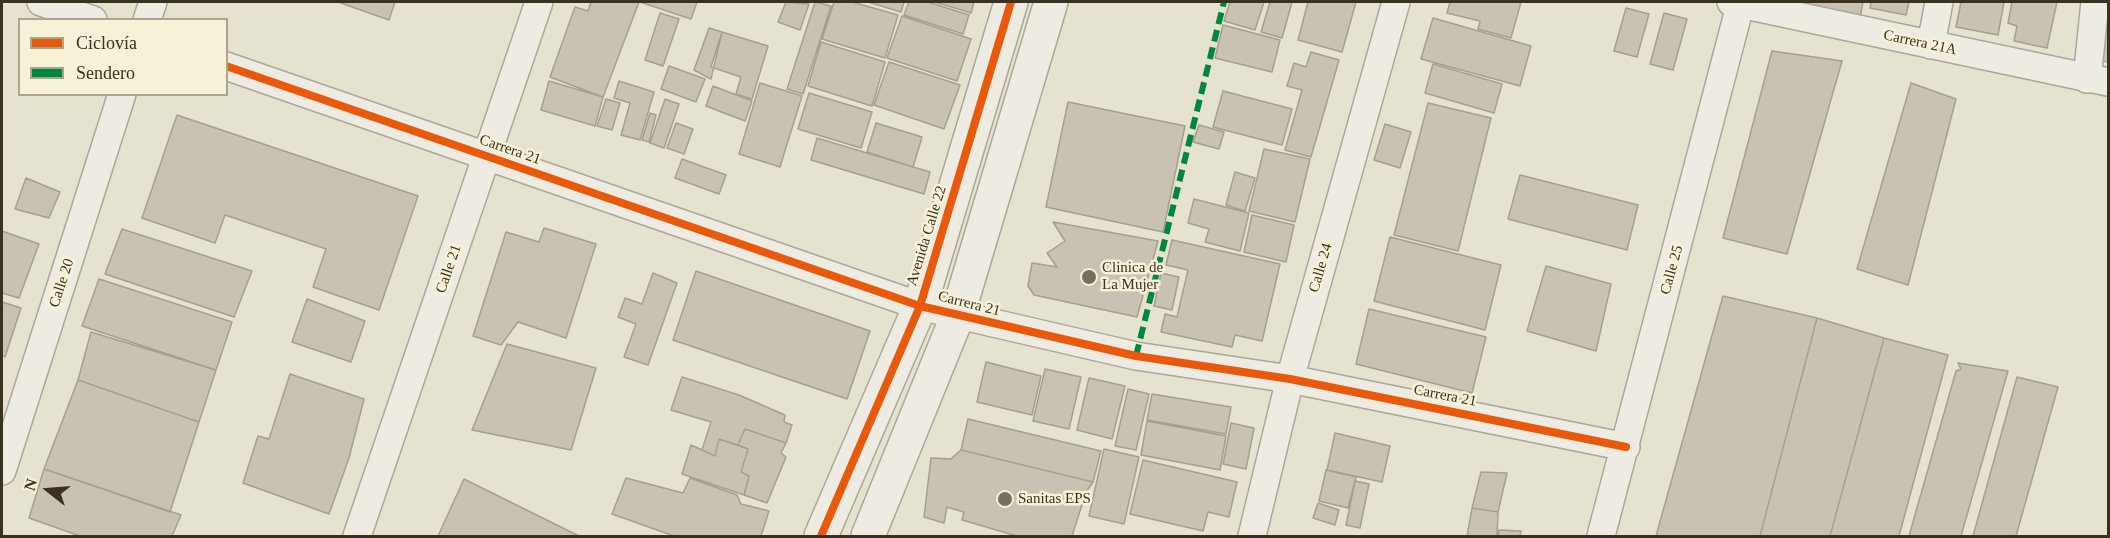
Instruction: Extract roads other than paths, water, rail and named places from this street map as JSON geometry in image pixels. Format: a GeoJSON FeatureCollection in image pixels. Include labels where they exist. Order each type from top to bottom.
{"type":"FeatureCollection","features":[{"type":"Feature","properties":{"kind":"street"},"geometry":{"type":"LineString","coordinates":[[41,2],[87,18]]}},
{"type":"Feature","properties":{"kind":"street"},"geometry":{"type":"LineString","coordinates":[[148,18],[153,2]]}},
{"type":"Feature","properties":{"kind":"street","name":"Calle 21"},"geometry":{"type":"LineString","coordinates":[[357,537],[539,2]]}},
{"type":"Feature","properties":{"kind":"street","name":"Avenida Calle 22"},"geometry":{"type":"LineString","coordinates":[[821,537],[920,306],[1011,2]]}},
{"type":"Feature","properties":{"kind":"street"},"geometry":{"type":"LineString","coordinates":[[868,537],[957,316],[1051,2]]}},
{"type":"Feature","properties":{"kind":"street","name":"Calle 24"},"geometry":{"type":"LineString","coordinates":[[1252,537],[1290,379],[1396,2]]}},
{"type":"Feature","properties":{"kind":"street","name":"Carrera 21A"},"geometry":{"type":"LineString","coordinates":[[1738,2],[2098,81]]}},
{"type":"Feature","properties":{"kind":"street","name":"Calle 25"},"geometry":{"type":"LineString","coordinates":[[1601,537],[1626,447],[1738,2]]}},
{"type":"Feature","properties":{"kind":"street"},"geometry":{"type":"LineString","coordinates":[[1931,45],[1939,2]]}},
{"type":"Feature","properties":{"kind":"street"},"geometry":{"type":"LineString","coordinates":[[2095,2],[2098,81]]}},
{"type":"Feature","properties":{"kind":"street","name":"Carrera 21"},"geometry":{"type":"LineString","coordinates":[[228,67],[920,306],[1136,356],[1290,379],[1626,447]]}},
{"type":"Feature","properties":{"kind":"street","name":"Calle 20"},"geometry":{"type":"LineString","coordinates":[[2,471],[121,96]]}},
{"type":"Feature","properties":{"kind":"place","name":"Clinica de La Mujer"},"geometry":{"type":"Point","coordinates":[1089,277]}},
{"type":"Feature","properties":{"kind":"place","name":"Sanitas EPS"},"geometry":{"type":"Point","coordinates":[1005,499]}}]}
